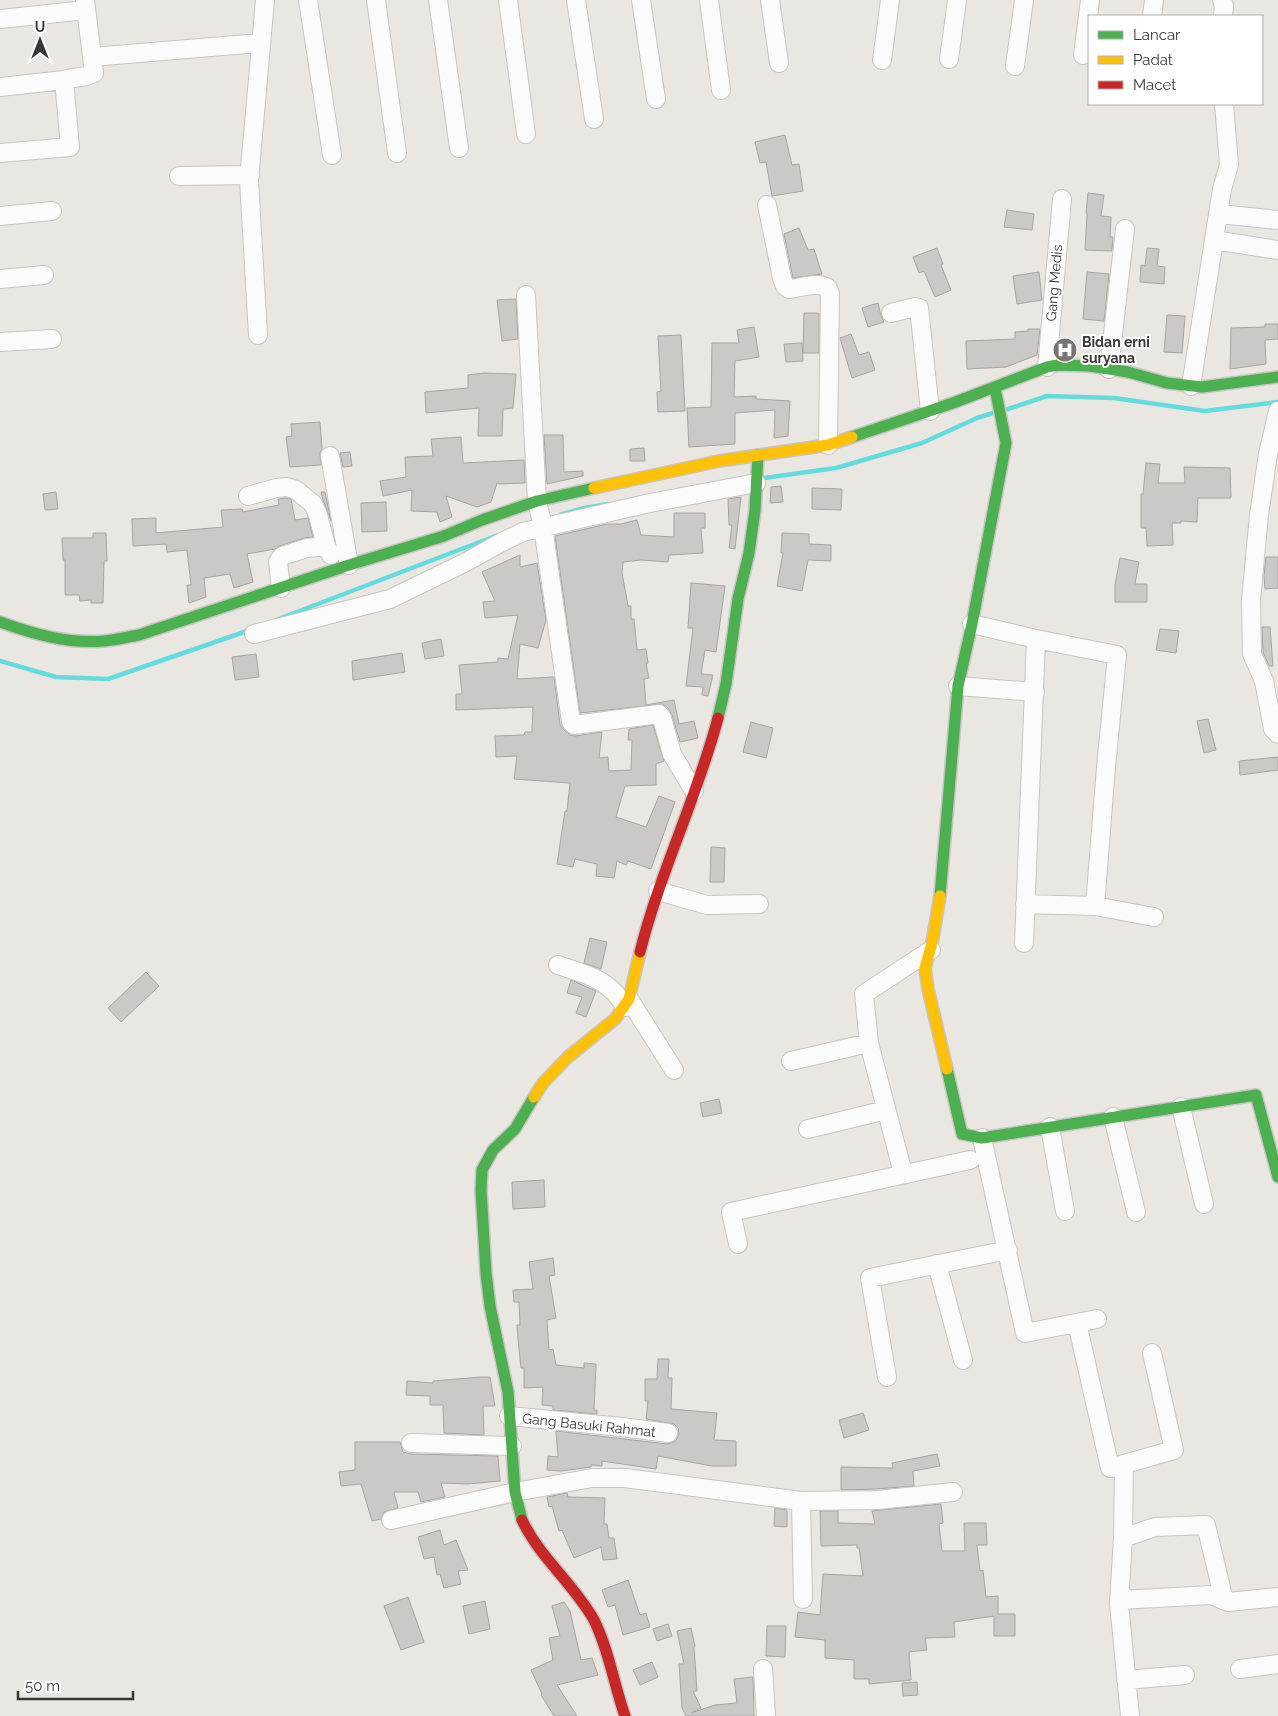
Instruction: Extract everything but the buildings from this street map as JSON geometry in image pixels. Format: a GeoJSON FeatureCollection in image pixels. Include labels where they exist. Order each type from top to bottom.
{"type":"FeatureCollection","features":[{"type":"Feature","properties":{"kind":"street"},"geometry":{"type":"LineString","coordinates":[[258,335],[250,175],[265,0]]}},
{"type":"Feature","properties":{"kind":"street"},"geometry":{"type":"LineString","coordinates":[[308,0],[332,155]]}},
{"type":"Feature","properties":{"kind":"street"},"geometry":{"type":"LineString","coordinates":[[376,0],[397,153]]}},
{"type":"Feature","properties":{"kind":"street"},"geometry":{"type":"LineString","coordinates":[[438,0],[459,148]]}},
{"type":"Feature","properties":{"kind":"street"},"geometry":{"type":"LineString","coordinates":[[508,0],[526,134]]}},
{"type":"Feature","properties":{"kind":"street"},"geometry":{"type":"LineString","coordinates":[[576,0],[594,119]]}},
{"type":"Feature","properties":{"kind":"street"},"geometry":{"type":"LineString","coordinates":[[641,0],[656,99]]}},
{"type":"Feature","properties":{"kind":"street"},"geometry":{"type":"LineString","coordinates":[[709,0],[721,90]]}},
{"type":"Feature","properties":{"kind":"street"},"geometry":{"type":"LineString","coordinates":[[770,0],[780,63]]}},
{"type":"Feature","properties":{"kind":"street"},"geometry":{"type":"LineString","coordinates":[[882,60],[890,0]]}},
{"type":"Feature","properties":{"kind":"street"},"geometry":{"type":"LineString","coordinates":[[949,59],[957,0]]}},
{"type":"Feature","properties":{"kind":"street"},"geometry":{"type":"LineString","coordinates":[[1015,66],[1024,0]]}},
{"type":"Feature","properties":{"kind":"street"},"geometry":{"type":"LineString","coordinates":[[1088,15],[1090,0]]}},
{"type":"Feature","properties":{"kind":"street"},"geometry":{"type":"LineString","coordinates":[[1152,15],[1154,0]]}},
{"type":"Feature","properties":{"kind":"street"},"geometry":{"type":"LineString","coordinates":[[1222,0],[1224,6],[1223,15]]}},
{"type":"Feature","properties":{"kind":"street"},"geometry":{"type":"LineString","coordinates":[[0,19],[86,5],[94,72],[86,77],[0,87]]}},
{"type":"Feature","properties":{"kind":"street"},"geometry":{"type":"LineString","coordinates":[[1083,55],[1088,16]]}},
{"type":"Feature","properties":{"kind":"street"},"geometry":{"type":"LineString","coordinates":[[92,57],[260,43]]}},
{"type":"Feature","properties":{"kind":"street"},"geometry":{"type":"LineString","coordinates":[[0,153],[70,147],[64,80]]}},
{"type":"Feature","properties":{"kind":"street"},"geometry":{"type":"LineString","coordinates":[[1191,386],[1222,189],[1229,165],[1224,105]]}},
{"type":"Feature","properties":{"kind":"street"},"geometry":{"type":"LineString","coordinates":[[179,176],[250,175]]}},
{"type":"Feature","properties":{"kind":"street","name":"Gang Medis"},"geometry":{"type":"LineString","coordinates":[[1047,367],[1062,199]]}},
{"type":"Feature","properties":{"kind":"street"},"geometry":{"type":"LineString","coordinates":[[767,205],[785,286],[789,289],[817,284],[828,288],[830,294],[828,445]]}},
{"type":"Feature","properties":{"kind":"street"},"geometry":{"type":"LineString","coordinates":[[0,216],[52,211]]}},
{"type":"Feature","properties":{"kind":"street"},"geometry":{"type":"LineString","coordinates":[[1219,214],[1278,220]]}},
{"type":"Feature","properties":{"kind":"street"},"geometry":{"type":"LineString","coordinates":[[1108,368],[1125,229]]}},
{"type":"Feature","properties":{"kind":"street"},"geometry":{"type":"LineString","coordinates":[[1214,240],[1278,250]]}},
{"type":"Feature","properties":{"kind":"street"},"geometry":{"type":"LineString","coordinates":[[0,279],[44,275]]}},
{"type":"Feature","properties":{"kind":"street"},"geometry":{"type":"LineString","coordinates":[[526,295],[541,516],[572,724],[659,714],[662,718],[672,754],[694,791]]}},
{"type":"Feature","properties":{"kind":"street"},"geometry":{"type":"LineString","coordinates":[[891,313],[915,307],[919,308],[930,411]]}},
{"type":"Feature","properties":{"kind":"street"},"geometry":{"type":"LineString","coordinates":[[0,342],[52,339]]}},
{"type":"Feature","properties":{"kind":"street"},"geometry":{"type":"LineString","coordinates":[[254,634],[390,599],[523,532],[541,516],[646,476],[758,460],[828,445],[995,388],[1047,367],[1058,365],[1108,368],[1148,376],[1167,383],[1202,387],[1278,377]]}},
{"type":"Feature","properties":{"kind":"street"},"geometry":{"type":"LineString","coordinates":[[995,388],[1006,443],[972,624],[958,686],[941,891],[925,968],[928,989],[962,1134],[982,1138],[1256,1095],[1278,1177]]}},
{"type":"Feature","properties":{"kind":"street"},"geometry":{"type":"LineString","coordinates":[[1278,412],[1268,454],[1259,515],[1251,600],[1252,654],[1264,682],[1273,729],[1278,734]]}},
{"type":"Feature","properties":{"kind":"street"},"geometry":{"type":"LineString","coordinates":[[330,456],[342,567]]}},
{"type":"Feature","properties":{"kind":"street"},"geometry":{"type":"LineString","coordinates":[[625,1716],[608,1658],[594,1621],[574,1591],[529,1534],[522,1519],[515,1492],[508,1392],[490,1306],[486,1273],[481,1190],[483,1166],[493,1150],[515,1129],[543,1083],[573,1053],[615,1019],[627,1003],[649,918],[714,736],[726,684],[738,599],[750,545],[755,510],[758,460]]}},
{"type":"Feature","properties":{"kind":"street"},"geometry":{"type":"LineString","coordinates":[[0,622],[29,633],[66,640],[84,642],[121,639],[157,630],[342,567],[444,536],[490,517],[541,516],[650,503],[756,482]]}},
{"type":"Feature","properties":{"kind":"street"},"geometry":{"type":"LineString","coordinates":[[248,496],[276,488],[296,490],[313,504],[318,515],[326,546],[342,567]]}},
{"type":"Feature","properties":{"kind":"street"},"geometry":{"type":"LineString","coordinates":[[282,588],[278,562],[282,556],[307,548],[326,546]]}},
{"type":"Feature","properties":{"kind":"street"},"geometry":{"type":"LineString","coordinates":[[972,624],[1117,655],[1095,906]]}},
{"type":"Feature","properties":{"kind":"street"},"geometry":{"type":"LineString","coordinates":[[1024,943],[1036,639]]}},
{"type":"Feature","properties":{"kind":"street"},"geometry":{"type":"LineString","coordinates":[[958,686],[1034,692]]}},
{"type":"Feature","properties":{"kind":"street"},"geometry":{"type":"LineString","coordinates":[[658,891],[707,905],[759,904]]}},
{"type":"Feature","properties":{"kind":"street"},"geometry":{"type":"LineString","coordinates":[[1026,904],[1095,906],[1154,916]]}},
{"type":"Feature","properties":{"kind":"street"},"geometry":{"type":"LineString","coordinates":[[903,1173],[869,1042],[864,994],[930,950]]}},
{"type":"Feature","properties":{"kind":"street"},"geometry":{"type":"LineString","coordinates":[[558,965],[595,978],[620,996],[627,1003],[674,1070]]}},
{"type":"Feature","properties":{"kind":"street"},"geometry":{"type":"LineString","coordinates":[[790,1061],[869,1042]]}},
{"type":"Feature","properties":{"kind":"street"},"geometry":{"type":"LineString","coordinates":[[1181,1107],[1204,1204]]}},
{"type":"Feature","properties":{"kind":"street"},"geometry":{"type":"LineString","coordinates":[[808,1129],[886,1110]]}},
{"type":"Feature","properties":{"kind":"street"},"geometry":{"type":"LineString","coordinates":[[1113,1117],[1136,1212]]}},
{"type":"Feature","properties":{"kind":"street"},"geometry":{"type":"LineString","coordinates":[[1050,1127],[1065,1211]]}},
{"type":"Feature","properties":{"kind":"street"},"geometry":{"type":"LineString","coordinates":[[982,1138],[1026,1333],[1097,1319]]}},
{"type":"Feature","properties":{"kind":"street"},"geometry":{"type":"LineString","coordinates":[[738,1244],[731,1212],[903,1173],[970,1160]]}},
{"type":"Feature","properties":{"kind":"street"},"geometry":{"type":"LineString","coordinates":[[888,1377],[870,1278],[1008,1250]]}},
{"type":"Feature","properties":{"kind":"street"},"geometry":{"type":"LineString","coordinates":[[937,1264],[963,1360]]}},
{"type":"Feature","properties":{"kind":"street"},"geometry":{"type":"LineString","coordinates":[[1077,1323],[1110,1468],[1174,1450],[1152,1353]]}},
{"type":"Feature","properties":{"kind":"street","name":"Gang Basuki Rahmat"},"geometry":{"type":"LineString","coordinates":[[509,1416],[668,1433]]}},
{"type":"Feature","properties":{"kind":"street"},"geometry":{"type":"LineString","coordinates":[[411,1443],[512,1446]]}},
{"type":"Feature","properties":{"kind":"street"},"geometry":{"type":"LineString","coordinates":[[1124,1464],[1120,1600],[1130,1716]]}},
{"type":"Feature","properties":{"kind":"street"},"geometry":{"type":"LineString","coordinates":[[392,1520],[575,1480],[609,1477],[801,1502],[878,1500],[953,1492]]}},
{"type":"Feature","properties":{"kind":"street"},"geometry":{"type":"LineString","coordinates":[[801,1502],[803,1599]]}},
{"type":"Feature","properties":{"kind":"street"},"geometry":{"type":"LineString","coordinates":[[1123,1538],[1155,1527],[1206,1525],[1224,1600]]}},
{"type":"Feature","properties":{"kind":"street"},"geometry":{"type":"LineString","coordinates":[[1120,1600],[1210,1595],[1228,1602],[1278,1596]]}},
{"type":"Feature","properties":{"kind":"street"},"geometry":{"type":"LineString","coordinates":[[1240,1669],[1278,1664]]}},
{"type":"Feature","properties":{"kind":"street"},"geometry":{"type":"LineString","coordinates":[[763,1669],[766,1716]]}},
{"type":"Feature","properties":{"kind":"street"},"geometry":{"type":"LineString","coordinates":[[1126,1680],[1185,1675]]}},
{"type":"Feature","properties":{"kind":"waterway"},"geometry":{"type":"LineString","coordinates":[[1008,409],[1047,396],[1114,398],[1205,411],[1278,402]]}},
{"type":"Feature","properties":{"kind":"waterway"},"geometry":{"type":"LineString","coordinates":[[764,478],[836,468],[922,443],[977,418],[993,413]]}},
{"type":"Feature","properties":{"kind":"waterway"},"geometry":{"type":"LineString","coordinates":[[560,515],[608,504]]}},
{"type":"Feature","properties":{"kind":"waterway"},"geometry":{"type":"LineString","coordinates":[[276,620],[498,535]]}},
{"type":"Feature","properties":{"kind":"waterway"},"geometry":{"type":"LineString","coordinates":[[0,661],[56,677],[108,679],[250,630]]}},
{"type":"Feature","properties":{"kind":"traffic: fast"},"geometry":{"type":"LineString","coordinates":[[852,437],[953,403],[1047,367],[1058,365],[1090,366],[1128,372],[1167,383],[1202,387],[1278,377]]}},
{"type":"Feature","properties":{"kind":"traffic: fast"},"geometry":{"type":"LineString","coordinates":[[940,896],[958,686],[972,624],[1006,443],[995,388]]}},
{"type":"Feature","properties":{"kind":"traffic: fast"},"geometry":{"type":"LineString","coordinates":[[718,718],[726,684],[738,599],[749,553],[755,510],[758,455]]}},
{"type":"Feature","properties":{"kind":"traffic: fast"},"geometry":{"type":"LineString","coordinates":[[0,622],[38,634],[77,641],[104,641],[139,635],[349,565],[444,536],[482,520],[537,501],[594,488]]}},
{"type":"Feature","properties":{"kind":"traffic: fast"},"geometry":{"type":"LineString","coordinates":[[947,1069],[962,1134],[982,1138],[1256,1095],[1278,1177]]}},
{"type":"Feature","properties":{"kind":"traffic: fast"},"geometry":{"type":"LineString","coordinates":[[522,1520],[515,1492],[508,1392],[490,1306],[481,1190],[482,1170],[493,1150],[515,1129],[534,1097]]}},
{"type":"Feature","properties":{"kind":"traffic: slow"},"geometry":{"type":"LineString","coordinates":[[594,488],[719,461],[828,445],[852,437]]}},
{"type":"Feature","properties":{"kind":"traffic: slow"},"geometry":{"type":"LineString","coordinates":[[940,896],[932,943],[925,968],[928,989],[947,1069]]}},
{"type":"Feature","properties":{"kind":"traffic: slow"},"geometry":{"type":"LineString","coordinates":[[534,1097],[543,1083],[568,1057],[615,1019],[629,999],[640,952]]}},
{"type":"Feature","properties":{"kind":"traffic: jam"},"geometry":{"type":"LineString","coordinates":[[640,952],[648,922],[700,777],[718,718]]}},
{"type":"Feature","properties":{"kind":"traffic: jam"},"geometry":{"type":"LineString","coordinates":[[522,1520],[538,1547],[577,1595],[594,1620],[608,1655],[625,1716]]}},
{"type":"Feature","properties":{"kind":"place","name":"Bidan erni suryana"},"geometry":{"type":"Point","coordinates":[1065,350]}}]}
